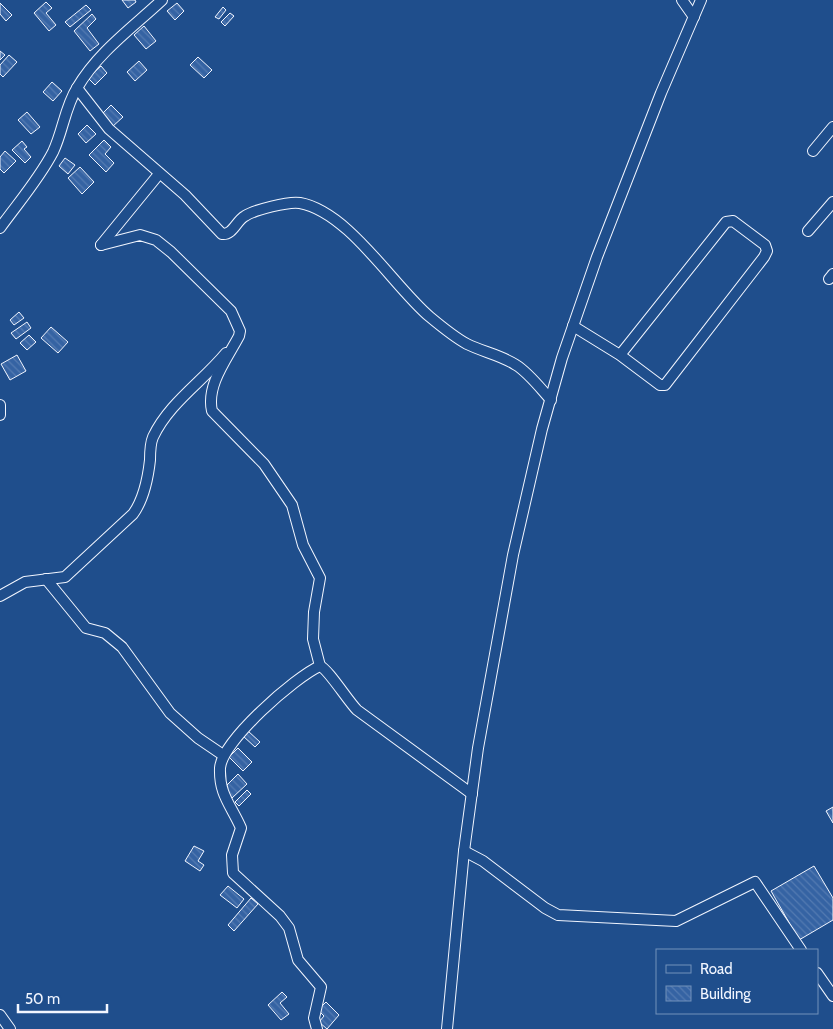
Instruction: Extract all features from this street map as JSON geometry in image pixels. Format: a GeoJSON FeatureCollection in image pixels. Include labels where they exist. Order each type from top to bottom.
{"type":"FeatureCollection","features":[{"type":"Feature","properties":{"kind":"street"},"geometry":{"type":"LineString","coordinates":[[0,228],[52,153],[76,88],[98,59],[162,0]]}},
{"type":"Feature","properties":{"kind":"street"},"geometry":{"type":"LineString","coordinates":[[682,0],[694,17]]}},
{"type":"Feature","properties":{"kind":"street"},"geometry":{"type":"LineString","coordinates":[[447,1029],[464,851],[472,794],[513,555],[551,400],[573,326],[630,170],[701,0]]}},
{"type":"Feature","properties":{"kind":"street"},"geometry":{"type":"LineString","coordinates":[[76,88],[110,129],[185,195],[222,234],[230,232],[242,217],[250,213],[281,206],[299,203],[322,213],[366,247],[428,316],[468,344],[518,366],[551,400]]}},
{"type":"Feature","properties":{"kind":"street"},"geometry":{"type":"LineString","coordinates":[[813,151],[833,128]]}},
{"type":"Feature","properties":{"kind":"street"},"geometry":{"type":"LineString","coordinates":[[159,174],[101,245],[140,235],[156,240],[171,252],[231,312],[240,331],[215,381],[210,400],[212,411],[264,464],[292,505],[303,545],[320,578],[314,612],[313,639],[320,666],[326,670],[344,697],[357,710],[472,794]]}},
{"type":"Feature","properties":{"kind":"street"},"geometry":{"type":"LineString","coordinates":[[808,231],[833,202]]}},
{"type":"Feature","properties":{"kind":"street"},"geometry":{"type":"LineString","coordinates":[[573,326],[620,355],[655,382],[665,385],[764,257],[767,251],[765,245],[733,221],[726,222],[620,355]]}},
{"type":"Feature","properties":{"kind":"street"},"geometry":{"type":"LineString","coordinates":[[0,596],[25,582],[65,577],[133,514],[139,506],[148,478],[150,445],[154,435],[175,403],[203,378],[239,336]]}},
{"type":"Feature","properties":{"kind":"street"},"geometry":{"type":"LineString","coordinates":[[0,405],[0,415]]}},
{"type":"Feature","properties":{"kind":"street"},"geometry":{"type":"LineString","coordinates":[[46,579],[86,628],[105,633],[122,647],[170,713],[198,738],[222,755]]}},
{"type":"Feature","properties":{"kind":"street"},"geometry":{"type":"LineString","coordinates":[[317,1029],[314,1018],[321,987],[298,960],[290,928],[280,916],[233,873],[232,855],[241,828],[222,793],[220,774],[222,755],[236,736],[284,691],[320,666]]}},
{"type":"Feature","properties":{"kind":"street"},"geometry":{"type":"LineString","coordinates":[[464,851],[483,862],[545,908],[558,915],[676,921],[755,882],[800,949]]}},
{"type":"Feature","properties":{"kind":"street"},"geometry":{"type":"LineString","coordinates":[[818,974],[833,996]]}},
{"type":"Feature","properties":{"kind":"street"},"geometry":{"type":"LineString","coordinates":[[0,1015],[10,1029]]}},
{"type":"Feature","properties":{"kind":"building"},"geometry":{"type":"Polygon","coordinates":[[[122,0],[135,0],[136,2],[128,8],[122,0]]]}},
{"type":"Feature","properties":{"kind":"building"},"geometry":{"type":"Polygon","coordinates":[[[46,2],[52,8],[46,13],[56,25],[49,31],[34,13],[46,2]]]}},
{"type":"Feature","properties":{"kind":"building"},"geometry":{"type":"Polygon","coordinates":[[[0,3],[12,15],[6,21],[0,14],[0,3]]]}},
{"type":"Feature","properties":{"kind":"building"},"geometry":{"type":"Polygon","coordinates":[[[177,3],[184,11],[175,20],[167,11],[177,3]]]}},
{"type":"Feature","properties":{"kind":"building"},"geometry":{"type":"Polygon","coordinates":[[[86,5],[91,10],[70,27],[65,22],[86,5]]]}},
{"type":"Feature","properties":{"kind":"building"},"geometry":{"type":"Polygon","coordinates":[[[223,7],[226,10],[219,19],[215,17],[223,7]]]}},
{"type":"Feature","properties":{"kind":"building"},"geometry":{"type":"Polygon","coordinates":[[[230,13],[234,16],[225,26],[221,22],[230,13]]]}},
{"type":"Feature","properties":{"kind":"building"},"geometry":{"type":"Polygon","coordinates":[[[92,14],[96,19],[87,28],[99,44],[90,51],[74,31],[92,14]]]}},
{"type":"Feature","properties":{"kind":"building"},"geometry":{"type":"Polygon","coordinates":[[[144,26],[156,41],[146,49],[134,35],[144,26]]]}},
{"type":"Feature","properties":{"kind":"building"},"geometry":{"type":"Polygon","coordinates":[[[0,51],[5,55],[0,60],[0,51]]]}},
{"type":"Feature","properties":{"kind":"building"},"geometry":{"type":"Polygon","coordinates":[[[9,55],[17,62],[3,77],[0,74],[0,65],[9,55]]]}},
{"type":"Feature","properties":{"kind":"building"},"geometry":{"type":"Polygon","coordinates":[[[198,57],[212,70],[204,78],[190,65],[198,57]]]}},
{"type":"Feature","properties":{"kind":"building"},"geometry":{"type":"Polygon","coordinates":[[[139,61],[147,70],[135,81],[127,72],[139,61]]]}},
{"type":"Feature","properties":{"kind":"building"},"geometry":{"type":"Polygon","coordinates":[[[101,66],[107,73],[95,85],[88,78],[101,66]]]}},
{"type":"Feature","properties":{"kind":"building"},"geometry":{"type":"Polygon","coordinates":[[[52,82],[62,91],[53,101],[43,92],[52,82]]]}},
{"type":"Feature","properties":{"kind":"building"},"geometry":{"type":"Polygon","coordinates":[[[111,105],[123,117],[112,127],[101,115],[111,105]]]}},
{"type":"Feature","properties":{"kind":"building"},"geometry":{"type":"Polygon","coordinates":[[[27,112],[40,127],[31,134],[18,120],[27,112]]]}},
{"type":"Feature","properties":{"kind":"building"},"geometry":{"type":"Polygon","coordinates":[[[87,125],[96,134],[86,143],[78,134],[87,125]]]}},
{"type":"Feature","properties":{"kind":"building"},"geometry":{"type":"Polygon","coordinates":[[[104,140],[111,147],[105,154],[114,163],[106,172],[89,155],[104,140]]]}},
{"type":"Feature","properties":{"kind":"building"},"geometry":{"type":"Polygon","coordinates":[[[22,141],[27,147],[24,149],[31,157],[25,163],[12,150],[22,141]]]}},
{"type":"Feature","properties":{"kind":"building"},"geometry":{"type":"Polygon","coordinates":[[[5,151],[16,161],[4,173],[0,169],[0,157],[5,151]]]}},
{"type":"Feature","properties":{"kind":"building"},"geometry":{"type":"Polygon","coordinates":[[[65,158],[75,165],[68,174],[59,166],[65,158]]]}},
{"type":"Feature","properties":{"kind":"building"},"geometry":{"type":"Polygon","coordinates":[[[80,167],[94,182],[82,194],[68,178],[80,167]]]}},
{"type":"Feature","properties":{"kind":"building"},"geometry":{"type":"Polygon","coordinates":[[[19,312],[24,318],[14,325],[10,320],[19,312]]]}},
{"type":"Feature","properties":{"kind":"building"},"geometry":{"type":"Polygon","coordinates":[[[27,322],[31,328],[16,339],[11,333],[27,322]]]}},
{"type":"Feature","properties":{"kind":"building"},"geometry":{"type":"Polygon","coordinates":[[[51,327],[68,342],[58,353],[41,338],[51,327]]]}},
{"type":"Feature","properties":{"kind":"building"},"geometry":{"type":"Polygon","coordinates":[[[29,335],[36,342],[27,350],[20,343],[29,335]]]}},
{"type":"Feature","properties":{"kind":"building"},"geometry":{"type":"Polygon","coordinates":[[[17,355],[26,371],[10,380],[1,364],[17,355]]]}},
{"type":"Feature","properties":{"kind":"building"},"geometry":{"type":"Polygon","coordinates":[[[248,731],[260,742],[255,747],[243,736],[248,731]]]}},
{"type":"Feature","properties":{"kind":"building"},"geometry":{"type":"Polygon","coordinates":[[[238,748],[252,762],[243,771],[229,757],[238,748]]]}},
{"type":"Feature","properties":{"kind":"building"},"geometry":{"type":"Polygon","coordinates":[[[238,774],[247,784],[232,798],[224,788],[238,774]]]}},
{"type":"Feature","properties":{"kind":"building"},"geometry":{"type":"Polygon","coordinates":[[[247,790],[251,794],[239,806],[235,802],[247,790]]]}},
{"type":"Feature","properties":{"kind":"building"},"geometry":{"type":"Polygon","coordinates":[[[833,807],[833,823],[826,811],[833,807]]]}},
{"type":"Feature","properties":{"kind":"building"},"geometry":{"type":"Polygon","coordinates":[[[194,846],[204,851],[198,861],[204,865],[200,871],[185,861],[194,846]]]}},
{"type":"Feature","properties":{"kind":"building"},"geometry":{"type":"Polygon","coordinates":[[[814,866],[833,898],[833,920],[799,940],[771,891],[814,866]]]}},
{"type":"Feature","properties":{"kind":"building"},"geometry":{"type":"Polygon","coordinates":[[[228,886],[244,899],[237,908],[220,895],[228,886]]]}},
{"type":"Feature","properties":{"kind":"building"},"geometry":{"type":"Polygon","coordinates":[[[251,898],[258,904],[234,931],[228,925],[251,898]]]}},
{"type":"Feature","properties":{"kind":"building"},"geometry":{"type":"Polygon","coordinates":[[[282,992],[287,997],[280,1003],[289,1014],[281,1020],[268,1005],[282,992]]]}},
{"type":"Feature","properties":{"kind":"building"},"geometry":{"type":"Polygon","coordinates":[[[326,1002],[339,1015],[327,1029],[319,1022],[324,1016],[318,1010],[326,1002]]]}}]}
